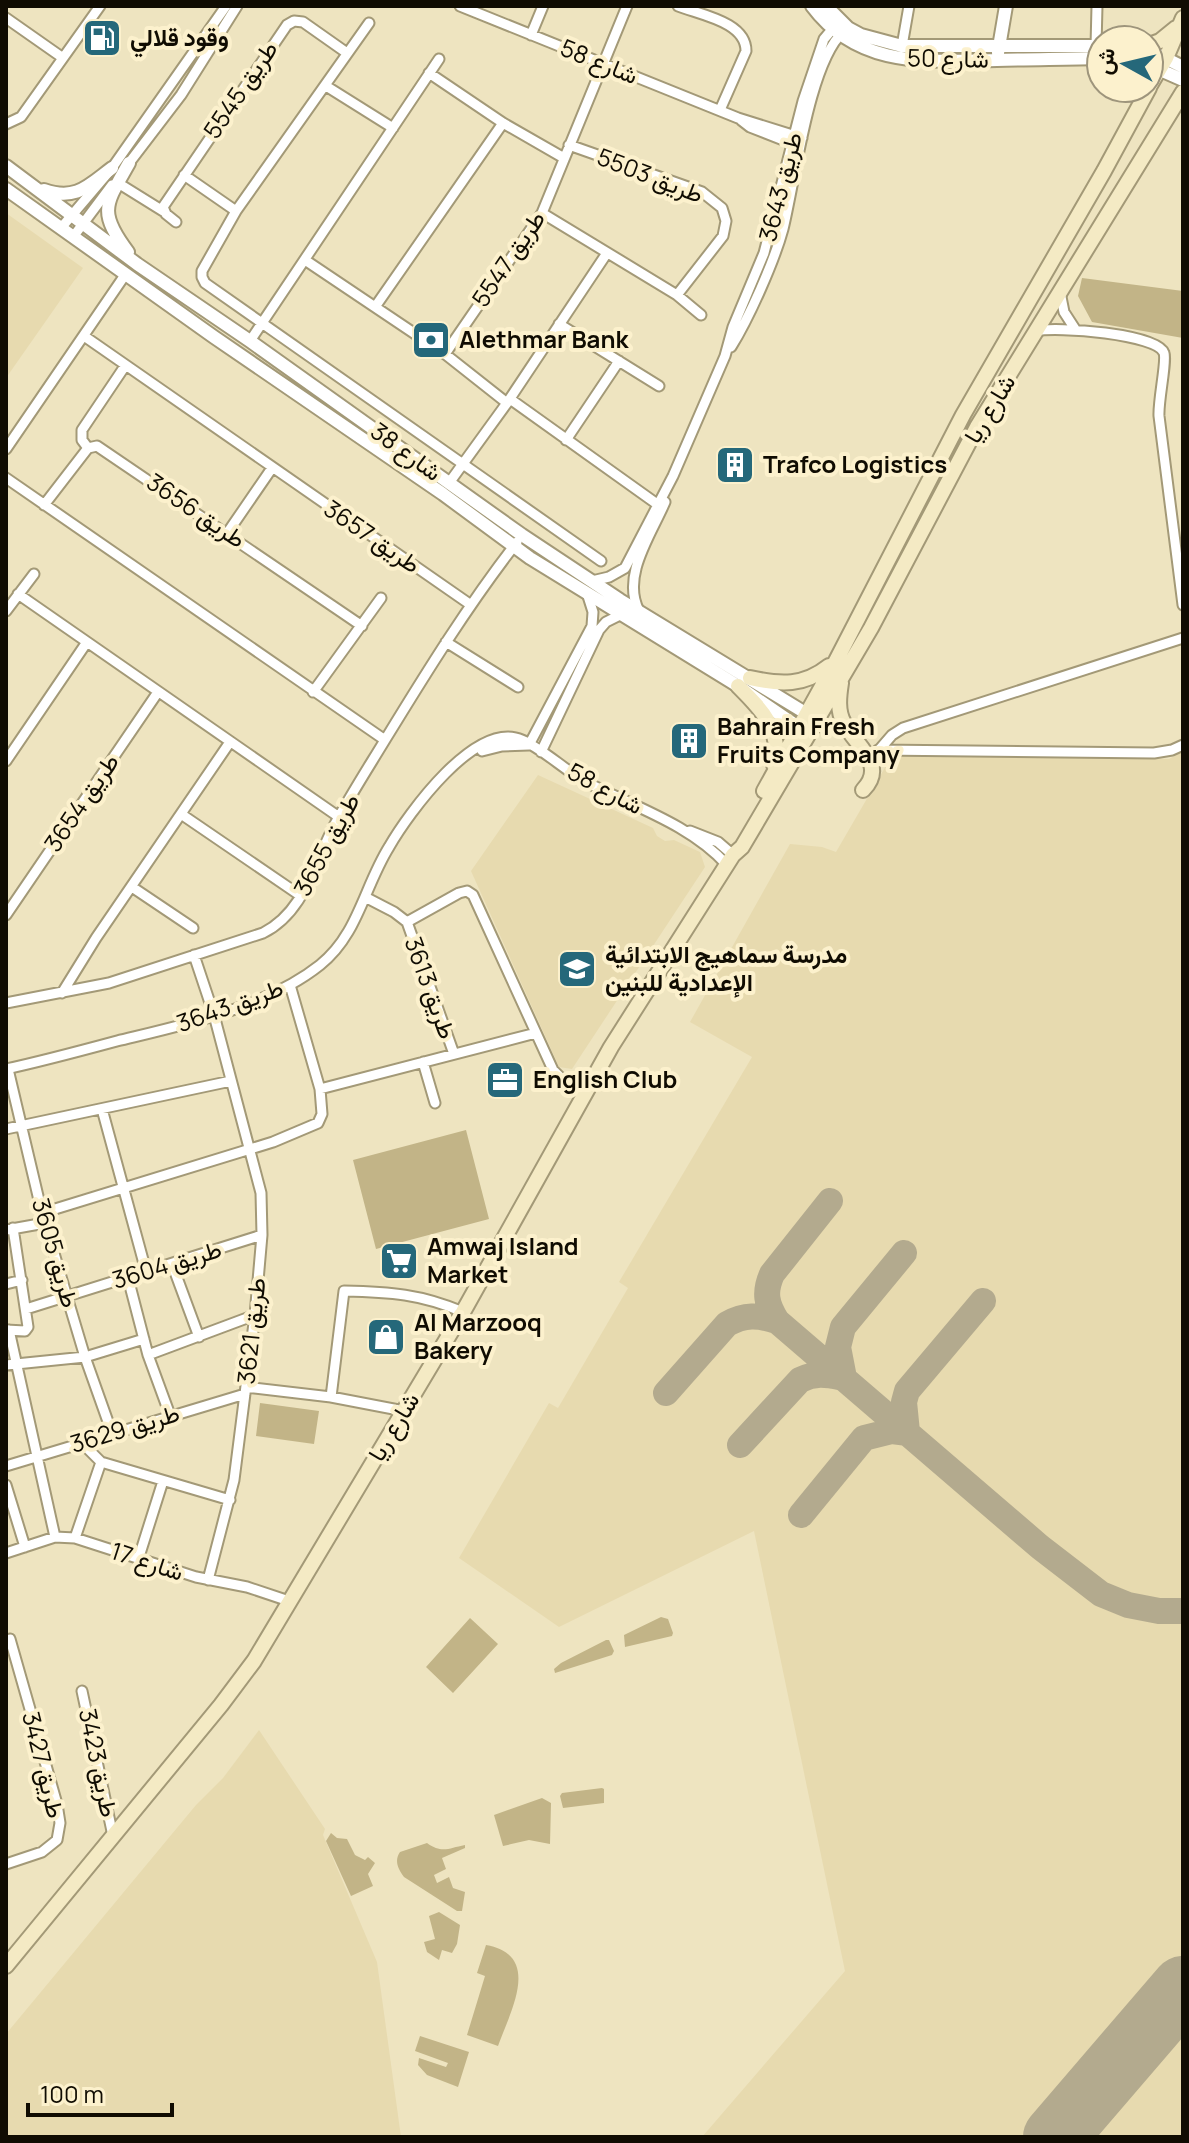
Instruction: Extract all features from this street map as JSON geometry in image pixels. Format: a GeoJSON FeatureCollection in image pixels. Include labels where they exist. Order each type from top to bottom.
{"type":"FeatureCollection","features":[{"type":"Feature","properties":{"kind":"main road"},"geometry":{"type":"LineString","coordinates":[[1165,38],[1183,18]]}},
{"type":"Feature","properties":{"kind":"main road","name":"شارع ريا"},"geometry":{"type":"LineString","coordinates":[[1165,51],[1183,18]]}},
{"type":"Feature","properties":{"kind":"main road","name":"شارع ريا"},"geometry":{"type":"LineString","coordinates":[[730,860],[736,842],[771,779],[843,677],[871,628],[977,427],[1183,92]]}},
{"type":"Feature","properties":{"kind":"main road","name":"شارع ريا"},"geometry":{"type":"LineString","coordinates":[[7,1959],[233,1691],[289,1601],[463,1312],[652,979],[730,860],[742,847],[808,724],[836,661],[963,415],[1104,171],[1139,104]]}},
{"type":"Feature","properties":{"kind":"main road"},"geometry":{"type":"LineString","coordinates":[[744,682],[798,683],[816,676],[836,661]]}},
{"type":"Feature","properties":{"kind":"main road"},"geometry":{"type":"LineString","coordinates":[[843,677],[839,694],[841,717],[873,752],[872,776],[863,790]]}},
{"type":"Feature","properties":{"kind":"main road"},"geometry":{"type":"LineString","coordinates":[[744,682],[774,733],[777,756],[771,779]]}},
{"type":"Feature","properties":{"kind":"street"},"geometry":{"type":"LineString","coordinates":[[6,124],[21,117],[100,6]]}},
{"type":"Feature","properties":{"kind":"street"},"geometry":{"type":"LineString","coordinates":[[73,237],[77,220],[226,6]]}},
{"type":"Feature","properties":{"kind":"street"},"geometry":{"type":"LineString","coordinates":[[61,228],[77,220],[129,163],[181,95],[237,6]]}},
{"type":"Feature","properties":{"kind":"street","name":"شارع 58"},"geometry":{"type":"LineString","coordinates":[[460,6],[797,140]]}},
{"type":"Feature","properties":{"kind":"street"},"geometry":{"type":"LineString","coordinates":[[531,35],[543,6]]}},
{"type":"Feature","properties":{"kind":"street","name":"طريق 5547"},"geometry":{"type":"LineString","coordinates":[[445,354],[542,213],[627,6]]}},
{"type":"Feature","properties":{"kind":"street"},"geometry":{"type":"LineString","coordinates":[[678,6],[736,29],[745,41],[746,51],[720,110]]}},
{"type":"Feature","properties":{"kind":"street","name":"شارع 50"},"geometry":{"type":"LineString","coordinates":[[812,6],[870,51],[892,57],[1085,50]]}},
{"type":"Feature","properties":{"kind":"street","name":"شارع 50"},"geometry":{"type":"LineString","coordinates":[[826,6],[840,28],[874,40],[966,54]]}},
{"type":"Feature","properties":{"kind":"street","name":"شارع 50"},"geometry":{"type":"LineString","coordinates":[[902,46],[909,6]]}},
{"type":"Feature","properties":{"kind":"street"},"geometry":{"type":"LineString","coordinates":[[998,53],[1006,6]]}},
{"type":"Feature","properties":{"kind":"street"},"geometry":{"type":"LineString","coordinates":[[6,18],[63,58]]}},
{"type":"Feature","properties":{"kind":"street","name":"طريق 5545"},"geometry":{"type":"LineString","coordinates":[[163,211],[184,175],[287,25],[294,21],[303,22],[347,53]]}},
{"type":"Feature","properties":{"kind":"street"},"geometry":{"type":"LineString","coordinates":[[184,175],[236,211],[369,23]]}},
{"type":"Feature","properties":{"kind":"street","name":"طريق 3643"},"geometry":{"type":"LineString","coordinates":[[590,587],[625,568],[673,476],[725,356],[733,327],[769,237],[818,54],[840,28]]}},
{"type":"Feature","properties":{"kind":"street"},"geometry":{"type":"LineString","coordinates":[[250,341],[439,59]]}},
{"type":"Feature","properties":{"kind":"street"},"geometry":{"type":"LineString","coordinates":[[1165,68],[1183,80]]}},
{"type":"Feature","properties":{"kind":"street"},"geometry":{"type":"LineString","coordinates":[[429,73],[503,123],[564,158]]}},
{"type":"Feature","properties":{"kind":"street"},"geometry":{"type":"LineString","coordinates":[[326,86],[393,128]]}},
{"type":"Feature","properties":{"kind":"street"},"geometry":{"type":"LineString","coordinates":[[375,307],[503,123]]}},
{"type":"Feature","properties":{"kind":"street","name":"طريق 5503"},"geometry":{"type":"LineString","coordinates":[[569,145],[702,192],[722,208],[726,221],[723,236],[677,295]]}},
{"type":"Feature","properties":{"kind":"street"},"geometry":{"type":"LineString","coordinates":[[129,163],[108,204],[108,220],[137,264]]}},
{"type":"Feature","properties":{"kind":"street","name":"شارع 38"},"geometry":{"type":"LineString","coordinates":[[6,166],[137,264],[449,483],[518,541]]}},
{"type":"Feature","properties":{"kind":"street"},"geometry":{"type":"LineString","coordinates":[[33,186],[58,195],[75,194],[112,168]]}},
{"type":"Feature","properties":{"kind":"street"},"geometry":{"type":"LineString","coordinates":[[118,183],[176,222]]}},
{"type":"Feature","properties":{"kind":"street","name":"شارع 38"},"geometry":{"type":"LineString","coordinates":[[6,189],[125,275],[443,494],[590,587],[639,611],[808,724]]}},
{"type":"Feature","properties":{"kind":"street","name":"شارع 38"},"geometry":{"type":"LineString","coordinates":[[236,211],[202,271],[205,283],[601,561]]}},
{"type":"Feature","properties":{"kind":"street"},"geometry":{"type":"LineString","coordinates":[[542,213],[677,295],[701,315]]}},
{"type":"Feature","properties":{"kind":"street"},"geometry":{"type":"LineString","coordinates":[[449,483],[509,401],[607,253]]}},
{"type":"Feature","properties":{"kind":"street"},"geometry":{"type":"LineString","coordinates":[[305,260],[445,354],[657,504]]}},
{"type":"Feature","properties":{"kind":"street"},"geometry":{"type":"LineString","coordinates":[[6,449],[125,275]]}},
{"type":"Feature","properties":{"kind":"street"},"geometry":{"type":"LineString","coordinates":[[1060,292],[1064,312],[1075,329]]}},
{"type":"Feature","properties":{"kind":"street"},"geometry":{"type":"LineString","coordinates":[[559,324],[659,386]]}},
{"type":"Feature","properties":{"kind":"street"},"geometry":{"type":"LineString","coordinates":[[1036,331],[1075,329],[1154,342],[1163,351],[1165,360],[1159,392],[1159,416],[1183,605]]}},
{"type":"Feature","properties":{"kind":"street","name":"طريق 3657"},"geometry":{"type":"LineString","coordinates":[[84,336],[471,605]]}},
{"type":"Feature","properties":{"kind":"street"},"geometry":{"type":"LineString","coordinates":[[566,440],[619,361]]}},
{"type":"Feature","properties":{"kind":"street"},"geometry":{"type":"LineString","coordinates":[[44,505],[88,448],[82,440],[82,430],[125,366]]}},
{"type":"Feature","properties":{"kind":"street","name":"طريق 3656"},"geometry":{"type":"LineString","coordinates":[[88,448],[92,445],[103,449],[362,626]]}},
{"type":"Feature","properties":{"kind":"street"},"geometry":{"type":"LineString","coordinates":[[228,532],[272,468]]}},
{"type":"Feature","properties":{"kind":"street","name":"طريق 3643"},"geometry":{"type":"LineString","coordinates":[[639,611],[632,591],[633,576],[673,476]]}},
{"type":"Feature","properties":{"kind":"street"},"geometry":{"type":"LineString","coordinates":[[6,478],[385,740]]}},
{"type":"Feature","properties":{"kind":"street","name":"طريق 3655"},"geometry":{"type":"LineString","coordinates":[[6,1003],[109,983],[275,927],[301,896],[339,817],[446,642],[518,541]]}},
{"type":"Feature","properties":{"kind":"street"},"geometry":{"type":"LineString","coordinates":[[6,611],[34,574]]}},
{"type":"Feature","properties":{"kind":"street"},"geometry":{"type":"LineString","coordinates":[[529,745],[592,626],[590,587]]}},
{"type":"Feature","properties":{"kind":"street","name":"شارع 38"},"geometry":{"type":"LineString","coordinates":[[590,587],[622,614],[744,682]]}},
{"type":"Feature","properties":{"kind":"street"},"geometry":{"type":"LineString","coordinates":[[18,594],[339,817]]}},
{"type":"Feature","properties":{"kind":"street"},"geometry":{"type":"LineString","coordinates":[[313,692],[381,598]]}},
{"type":"Feature","properties":{"kind":"street"},"geometry":{"type":"LineString","coordinates":[[541,752],[599,630],[606,622],[622,614]]}},
{"type":"Feature","properties":{"kind":"street"},"geometry":{"type":"LineString","coordinates":[[873,752],[903,728],[1183,638]]}},
{"type":"Feature","properties":{"kind":"street"},"geometry":{"type":"LineString","coordinates":[[6,761],[87,642]]}},
{"type":"Feature","properties":{"kind":"street"},"geometry":{"type":"LineString","coordinates":[[446,642],[518,687]]}},
{"type":"Feature","properties":{"kind":"street","name":"طريق 3654"},"geometry":{"type":"LineString","coordinates":[[6,915],[158,692]]}},
{"type":"Feature","properties":{"kind":"street","name":"طريق 3643"},"geometry":{"type":"LineString","coordinates":[[7,1069],[214,1015],[290,985],[339,947],[353,926],[388,848],[445,774],[466,755],[494,740],[519,739],[529,745]]}},
{"type":"Feature","properties":{"kind":"street"},"geometry":{"type":"LineString","coordinates":[[62,993],[230,742]]}},
{"type":"Feature","properties":{"kind":"street","name":"شارع 58"},"geometry":{"type":"LineString","coordinates":[[529,745],[585,781],[683,830],[707,836],[730,860]]}},
{"type":"Feature","properties":{"kind":"street"},"geometry":{"type":"LineString","coordinates":[[873,752],[1154,753],[1183,745]]}},
{"type":"Feature","properties":{"kind":"street"},"geometry":{"type":"LineString","coordinates":[[181,814],[301,896]]}},
{"type":"Feature","properties":{"kind":"street"},"geometry":{"type":"LineString","coordinates":[[132,887],[193,928]]}},
{"type":"Feature","properties":{"kind":"street"},"geometry":{"type":"LineString","coordinates":[[407,922],[459,893],[467,891],[473,895],[553,1070],[564,1081],[586,1092]]}},
{"type":"Feature","properties":{"kind":"street","name":"طريق 3613"},"geometry":{"type":"LineString","coordinates":[[365,897],[407,922],[454,1054]]}},
{"type":"Feature","properties":{"kind":"street","name":"طريق 3621"},"geometry":{"type":"LineString","coordinates":[[194,955],[214,1015],[261,1193],[262,1235],[255,1315],[230,1500],[208,1580]]}},
{"type":"Feature","properties":{"kind":"street"},"geometry":{"type":"LineString","coordinates":[[55,1537],[11,1365],[7,1330],[27,1330],[22,1280],[10,1229],[124,1187],[249,1150],[318,1123],[323,1104],[320,1089],[290,985]]}},
{"type":"Feature","properties":{"kind":"street","name":"طريق 3613"},"geometry":{"type":"LineString","coordinates":[[320,1089],[536,1033]]}},
{"type":"Feature","properties":{"kind":"street","name":"طريق 3613"},"geometry":{"type":"LineString","coordinates":[[423,1062],[435,1103]]}},
{"type":"Feature","properties":{"kind":"street","name":"طريق 3605"},"geometry":{"type":"LineString","coordinates":[[7,1069],[43,1218],[85,1357],[112,1433]]}},
{"type":"Feature","properties":{"kind":"street"},"geometry":{"type":"LineString","coordinates":[[6,1129],[231,1081]]}},
{"type":"Feature","properties":{"kind":"street"},"geometry":{"type":"LineString","coordinates":[[102,1109],[146,1271]]}},
{"type":"Feature","properties":{"kind":"street","name":"طريق 3604"},"geometry":{"type":"LineString","coordinates":[[26,1309],[262,1235]]}},
{"type":"Feature","properties":{"kind":"street"},"geometry":{"type":"LineString","coordinates":[[172,1264],[199,1337]]}},
{"type":"Feature","properties":{"kind":"street"},"geometry":{"type":"LineString","coordinates":[[128,1278],[148,1355],[170,1415]]}},
{"type":"Feature","properties":{"kind":"street"},"geometry":{"type":"LineString","coordinates":[[6,1284],[22,1280]]}},
{"type":"Feature","properties":{"kind":"street"},"geometry":{"type":"LineString","coordinates":[[331,1397],[344,1291],[408,1294],[433,1299],[463,1312]]}},
{"type":"Feature","properties":{"kind":"street"},"geometry":{"type":"LineString","coordinates":[[148,1355],[255,1315]]}},
{"type":"Feature","properties":{"kind":"street"},"geometry":{"type":"LineString","coordinates":[[11,1365],[85,1357],[144,1339]]}},
{"type":"Feature","properties":{"kind":"street","name":"طريق 3629"},"geometry":{"type":"LineString","coordinates":[[6,1466],[245,1391],[331,1397],[404,1411]]}},
{"type":"Feature","properties":{"kind":"street"},"geometry":{"type":"LineString","coordinates":[[81,1442],[101,1462],[230,1500]]}},
{"type":"Feature","properties":{"kind":"street"},"geometry":{"type":"LineString","coordinates":[[75,1538],[101,1462]]}},
{"type":"Feature","properties":{"kind":"street"},"geometry":{"type":"LineString","coordinates":[[138,1560],[163,1481]]}},
{"type":"Feature","properties":{"kind":"street"},"geometry":{"type":"LineString","coordinates":[[6,1485],[25,1547]]}},
{"type":"Feature","properties":{"kind":"street","name":"شارع 17"},"geometry":{"type":"LineString","coordinates":[[6,1553],[55,1537],[75,1538],[138,1560],[208,1580],[247,1587],[289,1601]]}},
{"type":"Feature","properties":{"kind":"street","name":"طريق 3427"},"geometry":{"type":"LineString","coordinates":[[6,1640],[10,1639],[60,1823],[57,1840],[42,1852],[6,1864]]}},
{"type":"Feature","properties":{"kind":"street","name":"طريق 3423"},"geometry":{"type":"LineString","coordinates":[[82,1691],[113,1836]]}},
{"type":"Feature","properties":{"kind":"shaded area"},"geometry":{"type":"Polygon","coordinates":[[[6,213],[83,268],[6,378],[6,213]]]}},
{"type":"Feature","properties":{"kind":"shaded area"},"geometry":{"type":"Polygon","coordinates":[[[1082,278],[1183,291],[1183,338],[1092,322],[1078,296],[1082,278]]]}},
{"type":"Feature","properties":{"kind":"shaded area"},"geometry":{"type":"Polygon","coordinates":[[[1183,751],[1183,2137],[702,2137],[845,1971],[754,1531],[559,1627],[459,1558],[549,1403],[558,1408],[628,1288],[619,1282],[752,1057],[690,1022],[790,844],[822,847],[836,852],[894,752],[1169,759],[1183,751]]]}},
{"type":"Feature","properties":{"kind":"shaded area","name":"مدرسة سماهيج الابتدائية الإعدادية للبنين"},"geometry":{"type":"Polygon","coordinates":[[[538,775],[653,828],[657,836],[665,841],[674,840],[700,852],[705,867],[572,1069],[559,1067],[471,871],[538,775]]]}},
{"type":"Feature","properties":{"kind":"shaded area"},"geometry":{"type":"Polygon","coordinates":[[[466,1130],[489,1219],[376,1249],[353,1160],[466,1130]]]}},
{"type":"Feature","properties":{"kind":"shaded area"},"geometry":{"type":"Polygon","coordinates":[[[260,1403],[319,1411],[314,1444],[256,1436],[260,1403]]]}},
{"type":"Feature","properties":{"kind":"shaded area"},"geometry":{"type":"Polygon","coordinates":[[[661,1617],[668,1619],[672,1636],[625,1647],[624,1635],[661,1617]]]}},
{"type":"Feature","properties":{"kind":"shaded area"},"geometry":{"type":"Polygon","coordinates":[[[470,1618],[498,1644],[453,1693],[426,1667],[470,1618]]]}},
{"type":"Feature","properties":{"kind":"shaded area"},"geometry":{"type":"Polygon","coordinates":[[[609,1640],[614,1651],[612,1655],[555,1673],[554,1669],[561,1663],[609,1640]]]}},
{"type":"Feature","properties":{"kind":"shaded area"},"geometry":{"type":"Polygon","coordinates":[[[259,1730],[325,1829],[323,1835],[377,1962],[401,2137],[6,2137],[6,2034],[196,1805],[223,1778],[259,1730]]]}},
{"type":"Feature","properties":{"kind":"shaded area"},"geometry":{"type":"Polygon","coordinates":[[[602,1788],[604,1803],[563,1808],[562,1793],[602,1788]]]}},
{"type":"Feature","properties":{"kind":"shaded area"},"geometry":{"type":"Polygon","coordinates":[[[542,1798],[551,1803],[550,1844],[529,1840],[503,1846],[494,1815],[542,1798]]]}},
{"type":"Feature","properties":{"kind":"shaded area"},"geometry":{"type":"Polygon","coordinates":[[[331,1833],[337,1838],[347,1839],[355,1855],[365,1860],[368,1857],[375,1863],[368,1874],[373,1886],[351,1896],[326,1841],[331,1833]]]}},
{"type":"Feature","properties":{"kind":"shaded area"},"geometry":{"type":"Polygon","coordinates":[[[427,1843],[441,1849],[465,1845],[465,1848],[442,1858],[446,1869],[434,1875],[437,1883],[449,1877],[453,1888],[465,1892],[462,1911],[457,1911],[404,1877],[400,1871],[397,1862],[400,1852],[427,1843]]]}},
{"type":"Feature","properties":{"kind":"shaded area"},"geometry":{"type":"Polygon","coordinates":[[[439,1912],[460,1925],[452,1953],[442,1950],[439,1960],[427,1952],[424,1942],[435,1939],[429,1916],[439,1912]]]}},
{"type":"Feature","properties":{"kind":"shaded area"},"geometry":{"type":"Polygon","coordinates":[[[486,1945],[503,1951],[514,1960],[518,1972],[515,2002],[498,2046],[467,2035],[485,1976],[477,1973],[486,1945]]]}},
{"type":"Feature","properties":{"kind":"shaded area"},"geometry":{"type":"Polygon","coordinates":[[[420,2036],[469,2052],[458,2087],[427,2075],[418,2065],[419,2058],[446,2067],[448,2063],[415,2051],[420,2036]]]}},
{"type":"Feature","properties":{"kind":"taxiway"},"geometry":{"type":"LineString","coordinates":[[777,1321],[767,1298],[772,1274],[830,1201]]}},
{"type":"Feature","properties":{"kind":"taxiway"},"geometry":{"type":"LineString","coordinates":[[740,1445],[800,1380],[817,1375],[844,1378],[838,1347],[843,1327],[904,1253]]}},
{"type":"Feature","properties":{"kind":"taxiway"},"geometry":{"type":"LineString","coordinates":[[907,1432],[904,1402],[907,1391],[983,1301]]}},
{"type":"Feature","properties":{"kind":"taxiway"},"geometry":{"type":"LineString","coordinates":[[666,1393],[727,1324],[752,1316],[777,1321],[1040,1547],[1101,1594],[1128,1605],[1159,1611],[1183,1611]]}},
{"type":"Feature","properties":{"kind":"taxiway"},"geometry":{"type":"LineString","coordinates":[[801,1515],[864,1438],[892,1431],[908,1433]]}},
{"type":"Feature","properties":{"kind":"taxiway"},"geometry":{"type":"LineString","coordinates":[[1082,2137],[1159,2017]]}},
{"type":"Feature","properties":{"kind":"runway"},"geometry":{"type":"LineString","coordinates":[[1055,2137],[1183,1988]]}},
{"type":"Feature","properties":{"kind":"place","name":"وقود قلالي"},"geometry":{"type":"Point","coordinates":[102,38]}},
{"type":"Feature","properties":{"kind":"place","name":"Alethmar Bank"},"geometry":{"type":"Point","coordinates":[431,340]}},
{"type":"Feature","properties":{"kind":"place","name":"Trafco Logistics"},"geometry":{"type":"Point","coordinates":[735,465]}},
{"type":"Feature","properties":{"kind":"place","name":"Bahrain Fresh Fruits Company"},"geometry":{"type":"Point","coordinates":[689,741]}},
{"type":"Feature","properties":{"kind":"place","name":"مدرسة سماهيج الابتدائية الإعدادية للبنين"},"geometry":{"type":"Point","coordinates":[577,969]}},
{"type":"Feature","properties":{"kind":"place","name":"English Club"},"geometry":{"type":"Point","coordinates":[505,1080]}},
{"type":"Feature","properties":{"kind":"place","name":"Amwaj Island Market"},"geometry":{"type":"Point","coordinates":[399,1261]}},
{"type":"Feature","properties":{"kind":"place","name":"Al Marzooq Bakery"},"geometry":{"type":"Point","coordinates":[386,1337]}}]}
